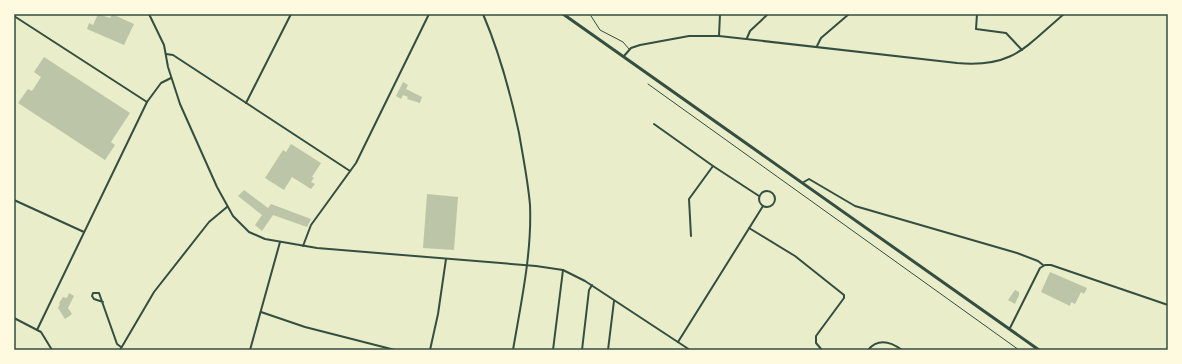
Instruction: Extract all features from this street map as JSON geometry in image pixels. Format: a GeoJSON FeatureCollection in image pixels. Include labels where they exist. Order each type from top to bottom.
{"type":"FeatureCollection","features":[{"type":"Feature","properties":{"kind":"main road"},"geometry":{"type":"LineString","coordinates":[[562,14],[624,56],[1039,350]]}},
{"type":"Feature","properties":{"kind":"street"},"geometry":{"type":"LineString","coordinates":[[150,14],[163,42],[180,104],[227,207],[238,222],[249,232],[263,238],[303,246],[526,265],[563,270],[592,285],[690,350]]}},
{"type":"Feature","properties":{"kind":"street"},"geometry":{"type":"LineString","coordinates":[[246,103],[291,14]]}},
{"type":"Feature","properties":{"kind":"street"},"geometry":{"type":"LineString","coordinates":[[303,246],[311,224],[356,163],[429,14]]}},
{"type":"Feature","properties":{"kind":"street"},"geometry":{"type":"LineString","coordinates":[[483,14],[499,51],[508,84],[524,158],[530,206],[526,265],[513,350]]}},
{"type":"Feature","properties":{"kind":"street"},"geometry":{"type":"LineString","coordinates":[[719,36],[720,14]]}},
{"type":"Feature","properties":{"kind":"street"},"geometry":{"type":"LineString","coordinates":[[747,38],[750,31],[768,14]]}},
{"type":"Feature","properties":{"kind":"street"},"geometry":{"type":"LineString","coordinates":[[817,46],[821,38],[849,14]]}},
{"type":"Feature","properties":{"kind":"street"},"geometry":{"type":"LineString","coordinates":[[977,14],[976,29],[1006,32],[1022,50]]}},
{"type":"Feature","properties":{"kind":"street"},"geometry":{"type":"LineString","coordinates":[[624,56],[629,50],[644,44],[689,36],[719,36],[987,64],[1008,58],[1022,50],[1064,14]]}},
{"type":"Feature","properties":{"kind":"street"},"geometry":{"type":"LineString","coordinates":[[14,16],[148,102]]}},
{"type":"Feature","properties":{"kind":"street"},"geometry":{"type":"LineString","coordinates":[[166,54],[171,54],[350,170]]}},
{"type":"Feature","properties":{"kind":"street"},"geometry":{"type":"LineString","coordinates":[[37,330],[148,102],[161,83],[172,78]]}},
{"type":"Feature","properties":{"kind":"street"},"geometry":{"type":"LineString","coordinates":[[654,124],[713,166],[759,196]]}},
{"type":"Feature","properties":{"kind":"street"},"geometry":{"type":"LineString","coordinates":[[691,236],[689,199],[713,166]]}},
{"type":"Feature","properties":{"kind":"street"},"geometry":{"type":"LineString","coordinates":[[802,182],[809,179],[855,206],[1017,253],[1038,261],[1043,265],[1051,265],[1168,305]]}},
{"type":"Feature","properties":{"kind":"street"},"geometry":{"type":"LineString","coordinates":[[768,191],[775,197],[772,205],[768,207],[763,206],[759,201],[759,196],[768,191]]}},
{"type":"Feature","properties":{"kind":"street"},"geometry":{"type":"LineString","coordinates":[[14,200],[84,232]]}},
{"type":"Feature","properties":{"kind":"street"},"geometry":{"type":"LineString","coordinates":[[678,342],[763,206]]}},
{"type":"Feature","properties":{"kind":"street"},"geometry":{"type":"LineString","coordinates":[[103,302],[94,299],[92,296],[93,293],[99,293],[103,302],[117,344],[120,349],[154,292],[210,221],[227,207]]}},
{"type":"Feature","properties":{"kind":"street"},"geometry":{"type":"LineString","coordinates":[[749,228],[795,256],[841,291],[845,296],[816,336],[816,342],[822,350]]}},
{"type":"Feature","properties":{"kind":"street"},"geometry":{"type":"LineString","coordinates":[[250,350],[280,242]]}},
{"type":"Feature","properties":{"kind":"street"},"geometry":{"type":"LineString","coordinates":[[430,350],[438,314],[446,259]]}},
{"type":"Feature","properties":{"kind":"street"},"geometry":{"type":"LineString","coordinates":[[1010,328],[1038,270],[1043,265]]}},
{"type":"Feature","properties":{"kind":"street"},"geometry":{"type":"LineString","coordinates":[[553,350],[563,270]]}},
{"type":"Feature","properties":{"kind":"street"},"geometry":{"type":"LineString","coordinates":[[582,350],[588,290],[592,285]]}},
{"type":"Feature","properties":{"kind":"street"},"geometry":{"type":"LineString","coordinates":[[608,350],[614,301]]}},
{"type":"Feature","properties":{"kind":"street"},"geometry":{"type":"LineString","coordinates":[[261,312],[305,327],[395,350]]}},
{"type":"Feature","properties":{"kind":"street"},"geometry":{"type":"LineString","coordinates":[[14,318],[41,332],[52,350]]}},
{"type":"Feature","properties":{"kind":"street"},"geometry":{"type":"LineString","coordinates":[[868,350],[873,345],[882,342],[892,344],[902,350]]}},
{"type":"Feature","properties":{"kind":"lane"},"geometry":{"type":"LineString","coordinates":[[591,16],[600,30],[623,42],[629,50]]}},
{"type":"Feature","properties":{"kind":"path"},"geometry":{"type":"LineString","coordinates":[[648,84],[1019,350]]}},
{"type":"Feature","properties":{"kind":"building"},"geometry":{"type":"Polygon","coordinates":[[[98,14],[110,18],[112,14],[134,24],[124,45],[87,29],[89,23],[93,25],[98,14]]]}},
{"type":"Feature","properties":{"kind":"building"},"geometry":{"type":"Polygon","coordinates":[[[44,57],[130,113],[111,142],[115,145],[105,160],[18,103],[28,89],[32,91],[41,77],[34,72],[44,57]]]}},
{"type":"Feature","properties":{"kind":"building"},"geometry":{"type":"Polygon","coordinates":[[[403,82],[408,85],[406,89],[422,97],[420,103],[407,99],[408,97],[403,95],[401,99],[396,96],[403,82]]]}},
{"type":"Feature","properties":{"kind":"building"},"geometry":{"type":"Polygon","coordinates":[[[291,144],[321,163],[312,177],[314,178],[311,182],[315,184],[311,189],[292,177],[284,190],[265,178],[283,150],[286,152],[291,144]]]}},
{"type":"Feature","properties":{"kind":"building"},"geometry":{"type":"Polygon","coordinates":[[[244,190],[268,208],[271,204],[311,219],[307,227],[273,215],[262,231],[255,225],[262,215],[238,196],[244,190]]]}},
{"type":"Feature","properties":{"kind":"building"},"geometry":{"type":"Polygon","coordinates":[[[427,194],[458,197],[454,250],[423,248],[427,194]]]}},
{"type":"Feature","properties":{"kind":"building"},"geometry":{"type":"Polygon","coordinates":[[[1050,272],[1087,288],[1084,294],[1081,292],[1075,304],[1071,302],[1070,306],[1041,292],[1050,272]]]}},
{"type":"Feature","properties":{"kind":"building"},"geometry":{"type":"Polygon","coordinates":[[[1015,290],[1019,292],[1019,295],[1015,304],[1008,300],[1015,290]]]}},
{"type":"Feature","properties":{"kind":"building"},"geometry":{"type":"Polygon","coordinates":[[[69,293],[74,296],[68,308],[72,314],[65,319],[58,308],[63,297],[67,298],[69,293]]]}}]}
